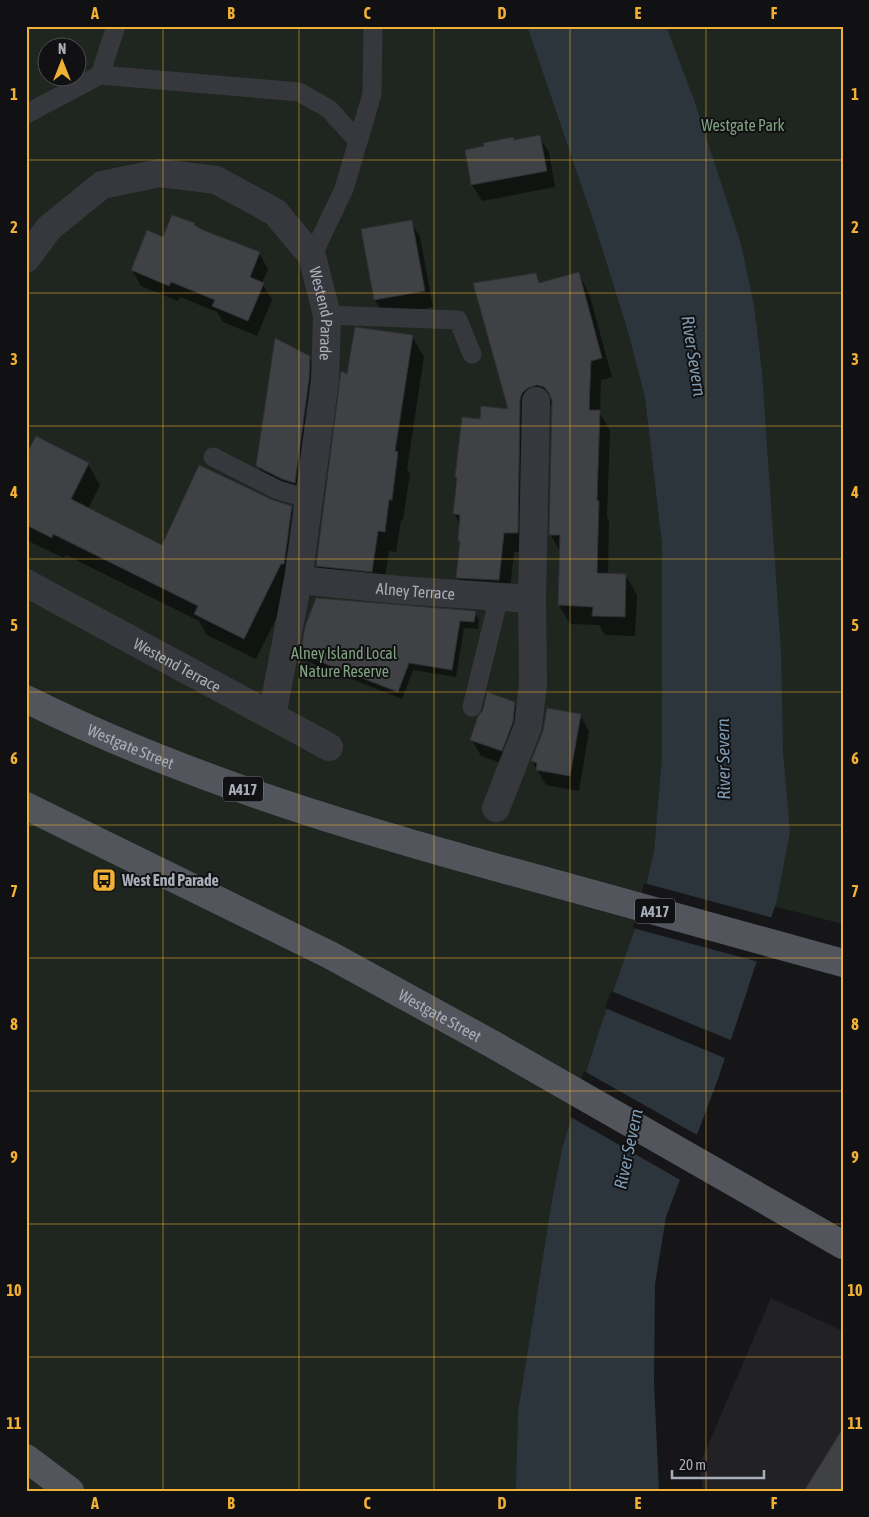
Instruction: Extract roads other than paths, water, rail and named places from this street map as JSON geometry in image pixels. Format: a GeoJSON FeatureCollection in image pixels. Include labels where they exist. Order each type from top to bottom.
{"type":"FeatureCollection","features":[{"type":"Feature","properties":{"kind":"main road","name":"Westgate Street"},"geometry":{"type":"LineString","coordinates":[[26,699],[139,750],[323,817],[467,860],[843,962]]}},
{"type":"Feature","properties":{"kind":"main road","name":"Westgate Street"},"geometry":{"type":"LineString","coordinates":[[26,806],[258,919],[400,993],[837,1242]]}},
{"type":"Feature","properties":{"kind":"main road"},"geometry":{"type":"LineString","coordinates":[[26,822],[57,822]]}},
{"type":"Feature","properties":{"kind":"main road"},"geometry":{"type":"LineString","coordinates":[[26,1458],[70,1491]]}},
{"type":"Feature","properties":{"kind":"street","name":"Westend Parade"},"geometry":{"type":"LineString","coordinates":[[26,259],[49,228],[102,185],[160,173],[216,180],[275,212],[312,256],[327,315],[325,380],[298,580],[272,716]]}},
{"type":"Feature","properties":{"kind":"street"},"geometry":{"type":"LineString","coordinates":[[496,808],[528,726],[533,684],[532,600],[536,401]]}},
{"type":"Feature","properties":{"kind":"street","name":"Alney Terrace"},"geometry":{"type":"LineString","coordinates":[[298,580],[532,600]]}},
{"type":"Feature","properties":{"kind":"street","name":"Westend Terrace"},"geometry":{"type":"LineString","coordinates":[[26,583],[328,746]]}},
{"type":"Feature","properties":{"kind":"lane"},"geometry":{"type":"LineString","coordinates":[[100,75],[116,26]]}},
{"type":"Feature","properties":{"kind":"lane"},"geometry":{"type":"LineString","coordinates":[[312,256],[344,189],[372,94],[373,26]]}},
{"type":"Feature","properties":{"kind":"lane"},"geometry":{"type":"LineString","coordinates":[[26,114],[100,75],[299,92],[329,109],[358,141]]}},
{"type":"Feature","properties":{"kind":"lane"},"geometry":{"type":"LineString","coordinates":[[327,315],[458,320],[472,354]]}},
{"type":"Feature","properties":{"kind":"lane"},"geometry":{"type":"LineString","coordinates":[[213,456],[278,490],[309,498]]}},
{"type":"Feature","properties":{"kind":"lane"},"geometry":{"type":"LineString","coordinates":[[472,707],[499,597]]}},
{"type":"Feature","properties":{"kind":"water","name":"River Severn"},"geometry":{"type":"Polygon","coordinates":[[[527,26],[666,26],[694,100],[741,244],[754,305],[762,372],[781,651],[783,751],[790,832],[777,900],[718,1079],[666,1217],[655,1284],[654,1383],[659,1491],[517,1491],[516,1487],[518,1411],[562,1148],[599,1031],[638,920],[654,851],[662,755],[662,545],[645,398],[628,332],[595,226],[527,26]]]}},
{"type":"Feature","properties":{"kind":"place","name":"West End Parade"},"geometry":{"type":"Point","coordinates":[104,880]}},
{"type":"Feature","properties":{"kind":"park label","name":"Westgate Park"},"geometry":{"type":"Point","coordinates":[743,125]}},
{"type":"Feature","properties":{"kind":"park label","name":"Alney Island Local Nature Reserve"},"geometry":{"type":"Point","coordinates":[344,662]}}]}
